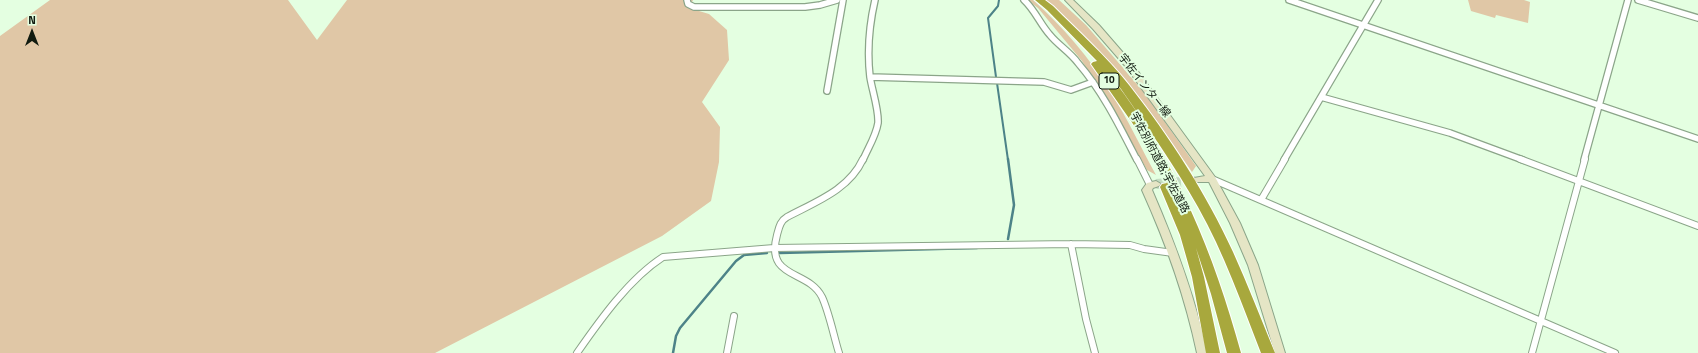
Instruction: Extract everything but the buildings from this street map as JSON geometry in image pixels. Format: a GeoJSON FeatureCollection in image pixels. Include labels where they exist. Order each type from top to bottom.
{"type":"FeatureCollection","features":[{"type":"Feature","properties":{"kind":"highway","name":"宇佐別府道路;宇佐道路"},"geometry":{"type":"LineString","coordinates":[[1039,0],[1077,40],[1125,102],[1150,142],[1179,197],[1206,258],[1234,353]]}},
{"type":"Feature","properties":{"kind":"highway"},"geometry":{"type":"LineString","coordinates":[[1039,0],[1050,8],[1097,55],[1125,87],[1173,156],[1204,207],[1227,252],[1268,353]]}},
{"type":"Feature","properties":{"kind":"highway"},"geometry":{"type":"LineString","coordinates":[[1166,172],[1166,186],[1186,235],[1198,277],[1213,353]]}},
{"type":"Feature","properties":{"kind":"main road","name":"宇佐インター線"},"geometry":{"type":"LineString","coordinates":[[1069,0],[1096,26],[1129,65],[1212,179],[1238,229],[1253,265],[1280,353]]}},
{"type":"Feature","properties":{"kind":"main road"},"geometry":{"type":"LineString","coordinates":[[1197,180],[1212,179]]}},
{"type":"Feature","properties":{"kind":"main road"},"geometry":{"type":"LineString","coordinates":[[1153,184],[1147,190],[1169,238],[1189,296],[1202,353]]}},
{"type":"Feature","properties":{"kind":"street"},"geometry":{"type":"LineString","coordinates":[[687,0],[688,4],[694,7],[805,7],[820,5],[837,0]]}},
{"type":"Feature","properties":{"kind":"street"},"geometry":{"type":"LineString","coordinates":[[827,91],[843,0]]}},
{"type":"Feature","properties":{"kind":"street"},"geometry":{"type":"LineString","coordinates":[[839,353],[820,292],[816,287],[793,275],[780,265],[775,258],[774,248],[781,222],[784,219],[838,190],[849,182],[860,166],[876,130],[878,121],[870,77],[868,29],[876,0]]}},
{"type":"Feature","properties":{"kind":"street"},"geometry":{"type":"LineString","coordinates":[[1024,0],[1036,12],[1049,33],[1080,64],[1093,82],[1153,184]]}},
{"type":"Feature","properties":{"kind":"street"},"geometry":{"type":"LineString","coordinates":[[1289,0],[1698,139]]}},
{"type":"Feature","properties":{"kind":"street"},"geometry":{"type":"LineString","coordinates":[[1261,200],[1378,0]]}},
{"type":"Feature","properties":{"kind":"street"},"geometry":{"type":"LineString","coordinates":[[1532,353],[1628,0]]}},
{"type":"Feature","properties":{"kind":"street"},"geometry":{"type":"LineString","coordinates":[[1638,0],[1698,18]]}},
{"type":"Feature","properties":{"kind":"street"},"geometry":{"type":"LineString","coordinates":[[870,77],[1044,82],[1071,90],[1093,82]]}},
{"type":"Feature","properties":{"kind":"street"},"geometry":{"type":"LineString","coordinates":[[1321,97],[1450,132],[1698,226]]}},
{"type":"Feature","properties":{"kind":"street"},"geometry":{"type":"LineString","coordinates":[[1212,179],[1615,353]]}},
{"type":"Feature","properties":{"kind":"street"},"geometry":{"type":"LineString","coordinates":[[1071,244],[1086,319],[1095,353]]}},
{"type":"Feature","properties":{"kind":"street"},"geometry":{"type":"LineString","coordinates":[[577,353],[601,318],[649,266],[663,257],[774,248],[1071,244],[1130,245],[1144,249],[1173,252]]}},
{"type":"Feature","properties":{"kind":"street"},"geometry":{"type":"LineString","coordinates":[[727,353],[734,316]]}},
{"type":"Feature","properties":{"kind":"shaded area"},"geometry":{"type":"Polygon","coordinates":[[[50,0],[288,0],[317,40],[347,0],[693,0],[689,8],[709,14],[727,30],[729,60],[702,102],[720,127],[719,162],[711,201],[662,236],[435,353],[0,353],[0,36],[50,0]]]}},
{"type":"Feature","properties":{"kind":"shaded area"},"geometry":{"type":"Polygon","coordinates":[[[1027,0],[1033,0],[1055,21],[1103,80],[1123,113],[1156,175],[1147,170],[1116,115],[1082,61],[1038,8],[1027,0]]]}},
{"type":"Feature","properties":{"kind":"shaded area"},"geometry":{"type":"Polygon","coordinates":[[[1046,0],[1059,0],[1086,25],[1143,91],[1196,166],[1192,172],[1154,117],[1130,86],[1089,41],[1046,0]]]}},
{"type":"Feature","properties":{"kind":"shaded area"},"geometry":{"type":"Polygon","coordinates":[[[1468,0],[1524,0],[1530,2],[1528,23],[1496,15],[1495,18],[1471,11],[1468,0]]]}},
{"type":"Feature","properties":{"kind":"waterway"},"geometry":{"type":"LineString","coordinates":[[996,77],[988,18],[998,6],[999,0]]}},
{"type":"Feature","properties":{"kind":"waterway"},"geometry":{"type":"LineString","coordinates":[[997,83],[1008,160]]}},
{"type":"Feature","properties":{"kind":"waterway"},"geometry":{"type":"LineString","coordinates":[[1008,159],[1014,205],[1008,239]]}},
{"type":"Feature","properties":{"kind":"waterway"},"geometry":{"type":"LineString","coordinates":[[780,253],[977,248]]}},
{"type":"Feature","properties":{"kind":"waterway"},"geometry":{"type":"LineString","coordinates":[[673,353],[676,336],[680,328],[736,261],[744,255],[767,253]]}},
{"type":"Feature","properties":{"kind":"tunnel"},"geometry":{"type":"LineString","coordinates":[[1156,184],[1195,181]]}}]}
